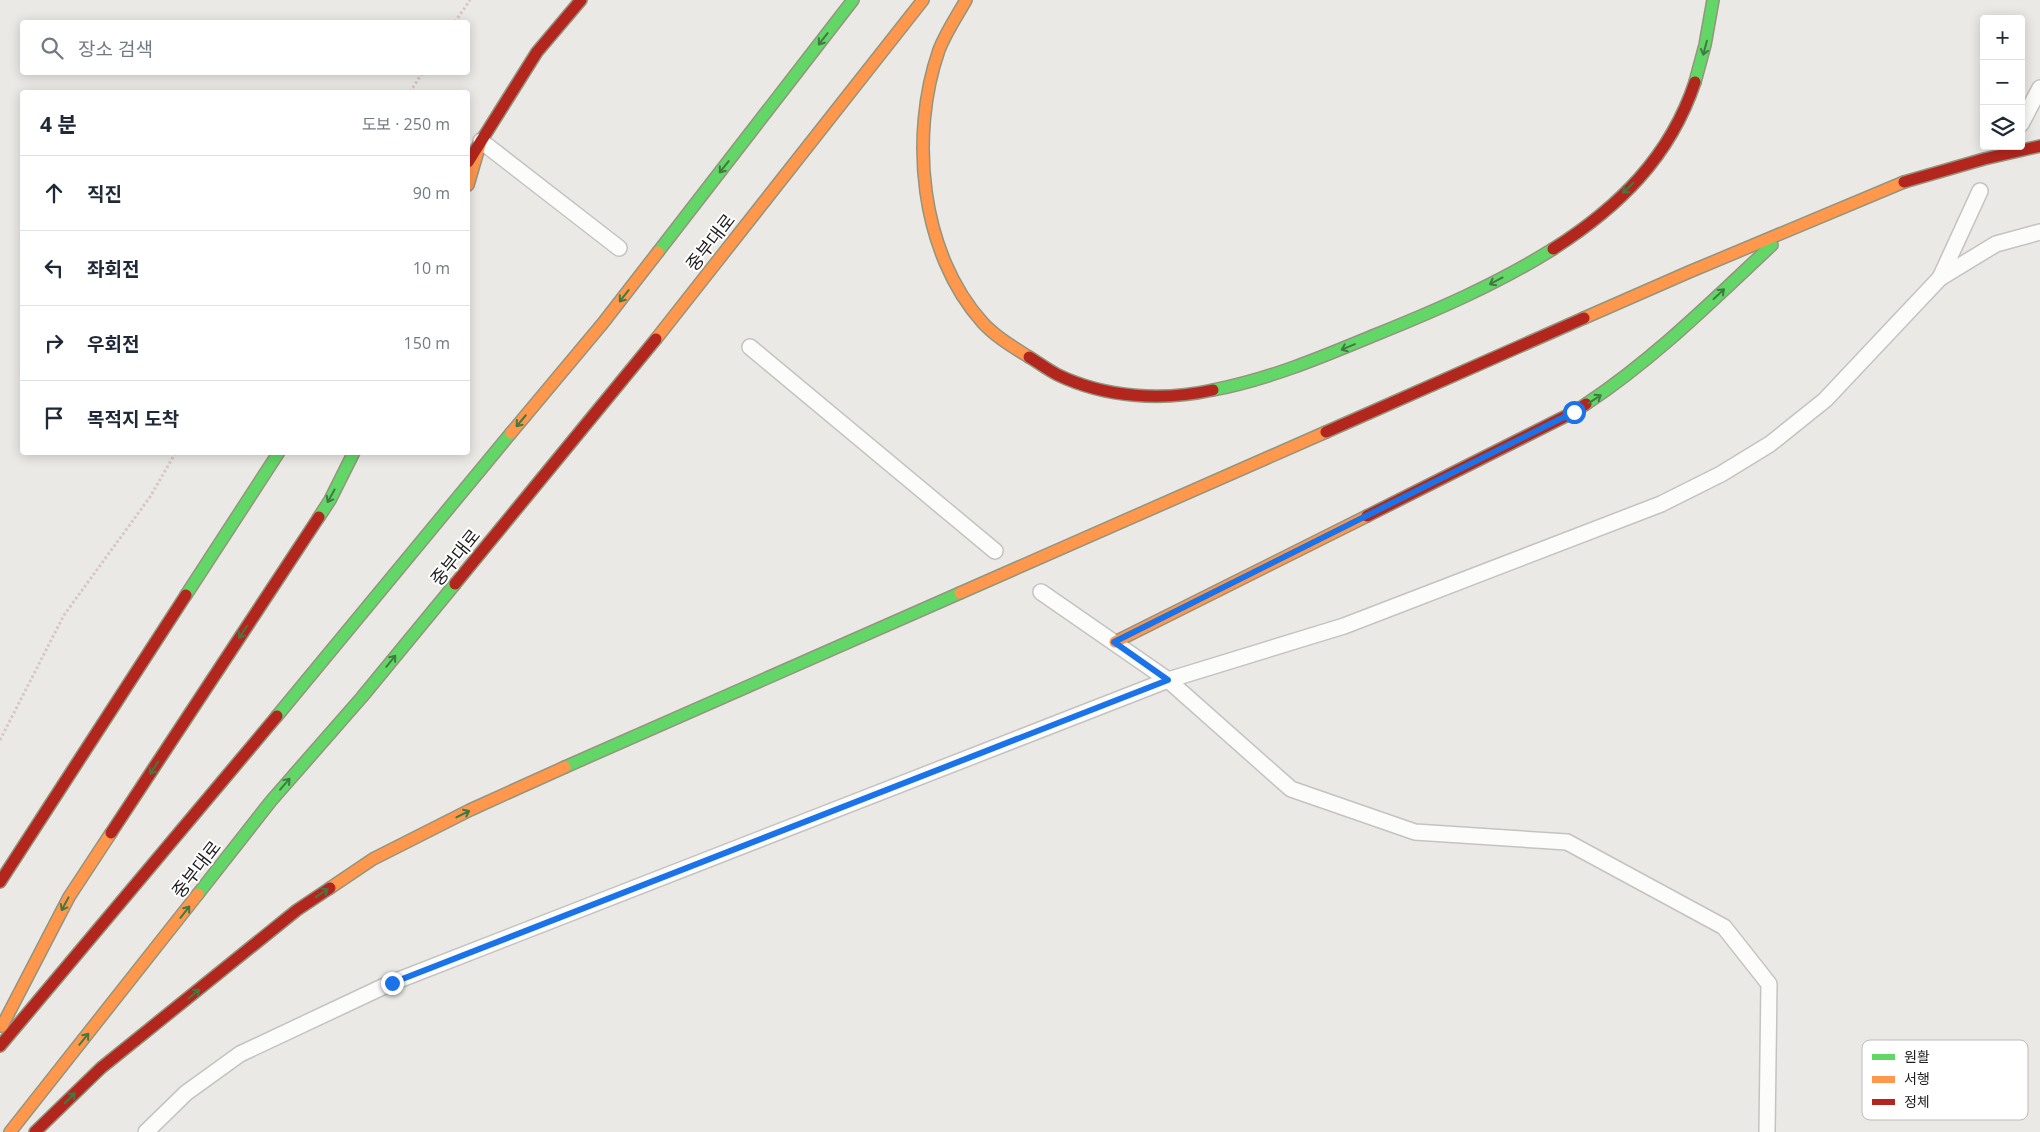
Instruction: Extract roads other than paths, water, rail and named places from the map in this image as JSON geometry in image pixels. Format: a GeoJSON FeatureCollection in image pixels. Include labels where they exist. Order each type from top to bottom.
{"type":"FeatureCollection","features":[{"type":"Feature","properties":{"kind":"main road"},"geometry":{"type":"LineString","coordinates":[[470,160],[537,52],[581,0]]}},
{"type":"Feature","properties":{"kind":"main road","name":"중부대로"},"geometry":{"type":"LineString","coordinates":[[0,1046],[248,751],[603,323],[853,0]]}},
{"type":"Feature","properties":{"kind":"main road","name":"중부대로"},"geometry":{"type":"LineString","coordinates":[[10,1132],[161,942],[270,800],[362,697],[646,352],[923,0]]}},
{"type":"Feature","properties":{"kind":"main road"},"geometry":{"type":"LineString","coordinates":[[966,0],[939,48],[927,92],[921,136],[925,191],[937,239],[958,289],[985,325],[1036,362],[1076,383],[1124,396],[1169,398],[1221,390],[1286,372],[1458,301],[1535,261],[1595,221],[1633,184],[1668,142],[1694,90],[1707,42],[1714,0]]}},
{"type":"Feature","properties":{"kind":"main road"},"geometry":{"type":"LineString","coordinates":[[470,178],[481,142]]}},
{"type":"Feature","properties":{"kind":"main road"},"geometry":{"type":"LineString","coordinates":[[35,1132],[101,1068],[289,916],[372,859],[470,810],[1689,272],[1910,180],[1984,159],[2040,146]]}},
{"type":"Feature","properties":{"kind":"main road"},"geometry":{"type":"LineString","coordinates":[[1114,642],[1574,412],[1618,383],[1660,349],[1786,233]]}},
{"type":"Feature","properties":{"kind":"main road"},"geometry":{"type":"LineString","coordinates":[[0,882],[277,455]]}},
{"type":"Feature","properties":{"kind":"main road"},"geometry":{"type":"LineString","coordinates":[[0,1031],[69,897],[330,500],[352,455]]}},
{"type":"Feature","properties":{"kind":"lane"},"geometry":{"type":"LineString","coordinates":[[2025,116],[2040,88]]}},
{"type":"Feature","properties":{"kind":"lane"},"geometry":{"type":"LineString","coordinates":[[481,142],[619,248]]}},
{"type":"Feature","properties":{"kind":"lane"},"geometry":{"type":"LineString","coordinates":[[1940,278],[1980,191]]}},
{"type":"Feature","properties":{"kind":"lane"},"geometry":{"type":"LineString","coordinates":[[146,1132],[186,1093],[240,1054],[392,983],[1168,680],[1344,626],[1661,504],[1722,474],[1770,444],[1826,400],[1940,278],[1996,244],[2040,232]]}},
{"type":"Feature","properties":{"kind":"lane"},"geometry":{"type":"LineString","coordinates":[[750,347],[994,551]]}},
{"type":"Feature","properties":{"kind":"lane"},"geometry":{"type":"LineString","coordinates":[[1041,592],[1168,680],[1291,789],[1415,832],[1567,842],[1724,927],[1769,984],[1767,1132]]}}]}
